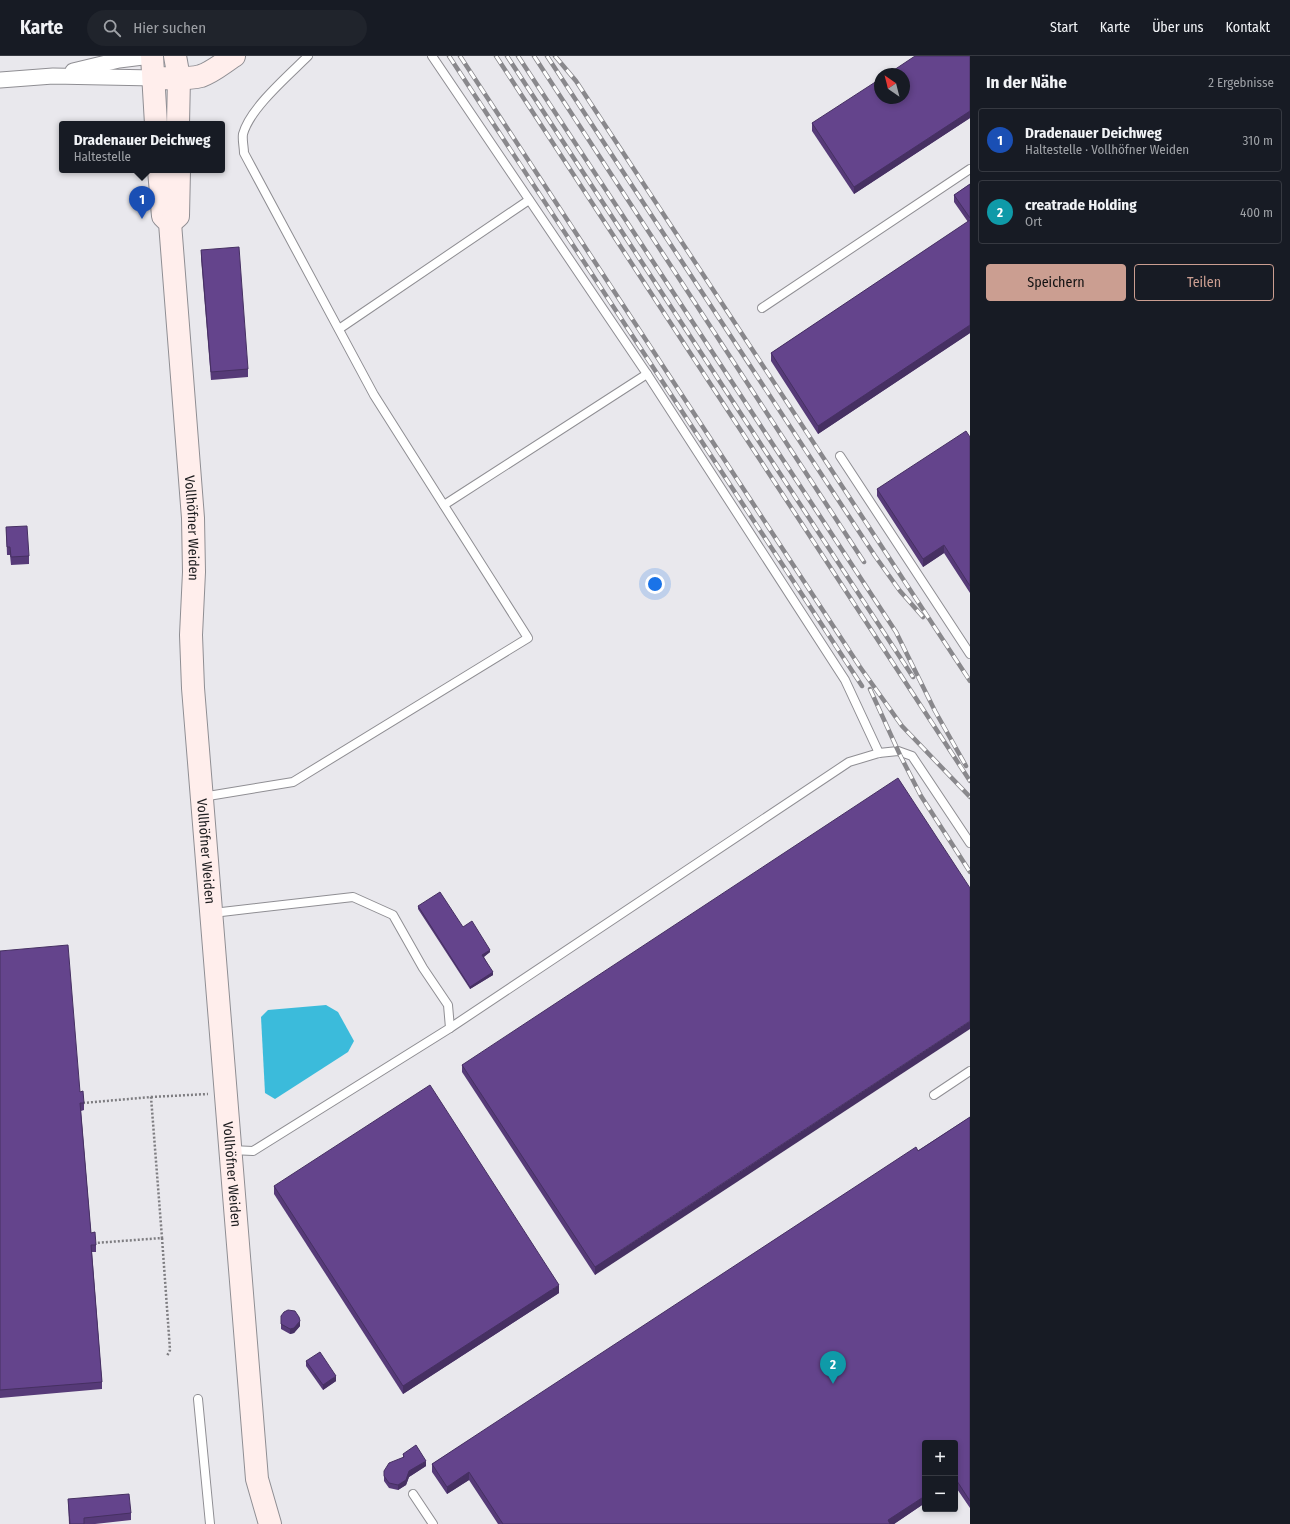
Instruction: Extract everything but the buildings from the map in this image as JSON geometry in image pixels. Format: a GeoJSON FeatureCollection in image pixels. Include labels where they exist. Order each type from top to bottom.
{"type":"FeatureCollection","features":[{"type":"Feature","properties":{"kind":"main road"},"geometry":{"type":"LineString","coordinates":[[152,56],[156,121]]}},
{"type":"Feature","properties":{"kind":"main road"},"geometry":{"type":"LineString","coordinates":[[176,56],[179,78],[178,121]]}},
{"type":"Feature","properties":{"kind":"main road"},"geometry":{"type":"LineString","coordinates":[[154,78],[201,76],[234,56]]}},
{"type":"Feature","properties":{"kind":"main road","name":"Vollhöfner Weiden"},"geometry":{"type":"LineString","coordinates":[[159,173],[162,216],[170,223],[193,518],[194,548],[191,635],[192,660],[230,1150],[257,1479],[270,1524]]}},
{"type":"Feature","properties":{"kind":"main road"},"geometry":{"type":"LineString","coordinates":[[170,223],[178,216],[179,173]]}},
{"type":"Feature","properties":{"kind":"main road","name":"Vollhöfner Weiden"},"geometry":{"type":"LineString","coordinates":[[254,1524],[252,1510],[257,1479]]}},
{"type":"Feature","properties":{"kind":"street"},"geometry":{"type":"LineString","coordinates":[[54,76],[119,60],[152,56]]}},
{"type":"Feature","properties":{"kind":"street"},"geometry":{"type":"LineString","coordinates":[[0,80],[54,76],[154,78]]}},
{"type":"Feature","properties":{"kind":"lane"},"geometry":{"type":"LineString","coordinates":[[202,797],[293,782],[528,638],[374,395],[244,153],[243,135],[251,118],[268,96],[308,56]]}},
{"type":"Feature","properties":{"kind":"lane"},"geometry":{"type":"LineString","coordinates":[[432,56],[647,374],[846,680],[879,753]]}},
{"type":"Feature","properties":{"kind":"lane"},"geometry":{"type":"LineString","coordinates":[[762,308],[970,169]]}},
{"type":"Feature","properties":{"kind":"lane"},"geometry":{"type":"LineString","coordinates":[[339,328],[529,200]]}},
{"type":"Feature","properties":{"kind":"lane"},"geometry":{"type":"LineString","coordinates":[[444,505],[647,374]]}},
{"type":"Feature","properties":{"kind":"lane"},"geometry":{"type":"LineString","coordinates":[[840,456],[970,654]]}},
{"type":"Feature","properties":{"kind":"lane"},"geometry":{"type":"LineString","coordinates":[[230,1150],[253,1150],[450,1028],[849,762],[879,753],[898,751],[912,756],[970,843]]}},
{"type":"Feature","properties":{"kind":"lane"},"geometry":{"type":"LineString","coordinates":[[212,913],[353,896],[393,915],[423,968],[448,1005],[450,1028]]}},
{"type":"Feature","properties":{"kind":"lane"},"geometry":{"type":"LineString","coordinates":[[934,1095],[970,1071]]}},
{"type":"Feature","properties":{"kind":"lane"},"geometry":{"type":"LineString","coordinates":[[198,1399],[210,1524]]}},
{"type":"Feature","properties":{"kind":"lane"},"geometry":{"type":"LineString","coordinates":[[413,1494],[433,1524]]}},
{"type":"Feature","properties":{"kind":"path"},"geometry":{"type":"LineString","coordinates":[[83,1103],[226,1092]]}},
{"type":"Feature","properties":{"kind":"path"},"geometry":{"type":"LineString","coordinates":[[151,1098],[170,1350],[167,1356]]}},
{"type":"Feature","properties":{"kind":"path"},"geometry":{"type":"LineString","coordinates":[[95,1244],[162,1238]]}},
{"type":"Feature","properties":{"kind":"water"},"geometry":{"type":"Polygon","coordinates":[[[326,1005],[338,1012],[354,1041],[348,1052],[275,1099],[265,1093],[261,1017],[268,1010],[326,1005]]]}},
{"type":"Feature","properties":{"kind":"railway"},"geometry":{"type":"LineString","coordinates":[[449,56],[862,686]]}},
{"type":"Feature","properties":{"kind":"railway"},"geometry":{"type":"LineString","coordinates":[[460,56],[860,667],[902,726],[970,797]]}},
{"type":"Feature","properties":{"kind":"railway"},"geometry":{"type":"LineString","coordinates":[[496,56],[970,781]]}},
{"type":"Feature","properties":{"kind":"railway"},"geometry":{"type":"LineString","coordinates":[[507,56],[913,677]]}},
{"type":"Feature","properties":{"kind":"railway"},"geometry":{"type":"LineString","coordinates":[[518,56],[896,632],[935,711],[966,766]]}},
{"type":"Feature","properties":{"kind":"railway"},"geometry":{"type":"LineString","coordinates":[[534,56],[864,562]]}},
{"type":"Feature","properties":{"kind":"railway"},"geometry":{"type":"LineString","coordinates":[[547,56],[875,556],[900,591],[923,617]]}},
{"type":"Feature","properties":{"kind":"railway"},"geometry":{"type":"LineString","coordinates":[[555,56],[576,81],[970,681]]}},
{"type":"Feature","properties":{"kind":"railway"},"geometry":{"type":"LineString","coordinates":[[870,689],[900,755],[921,796],[970,872]]}},
{"type":"Feature","properties":{"kind":"place","name":"Dradenauer Deichweg"},"geometry":{"type":"Point","coordinates":[142,219]}},
{"type":"Feature","properties":{"kind":"place","name":"creatrade Holding"},"geometry":{"type":"Point","coordinates":[833,1384]}}]}
